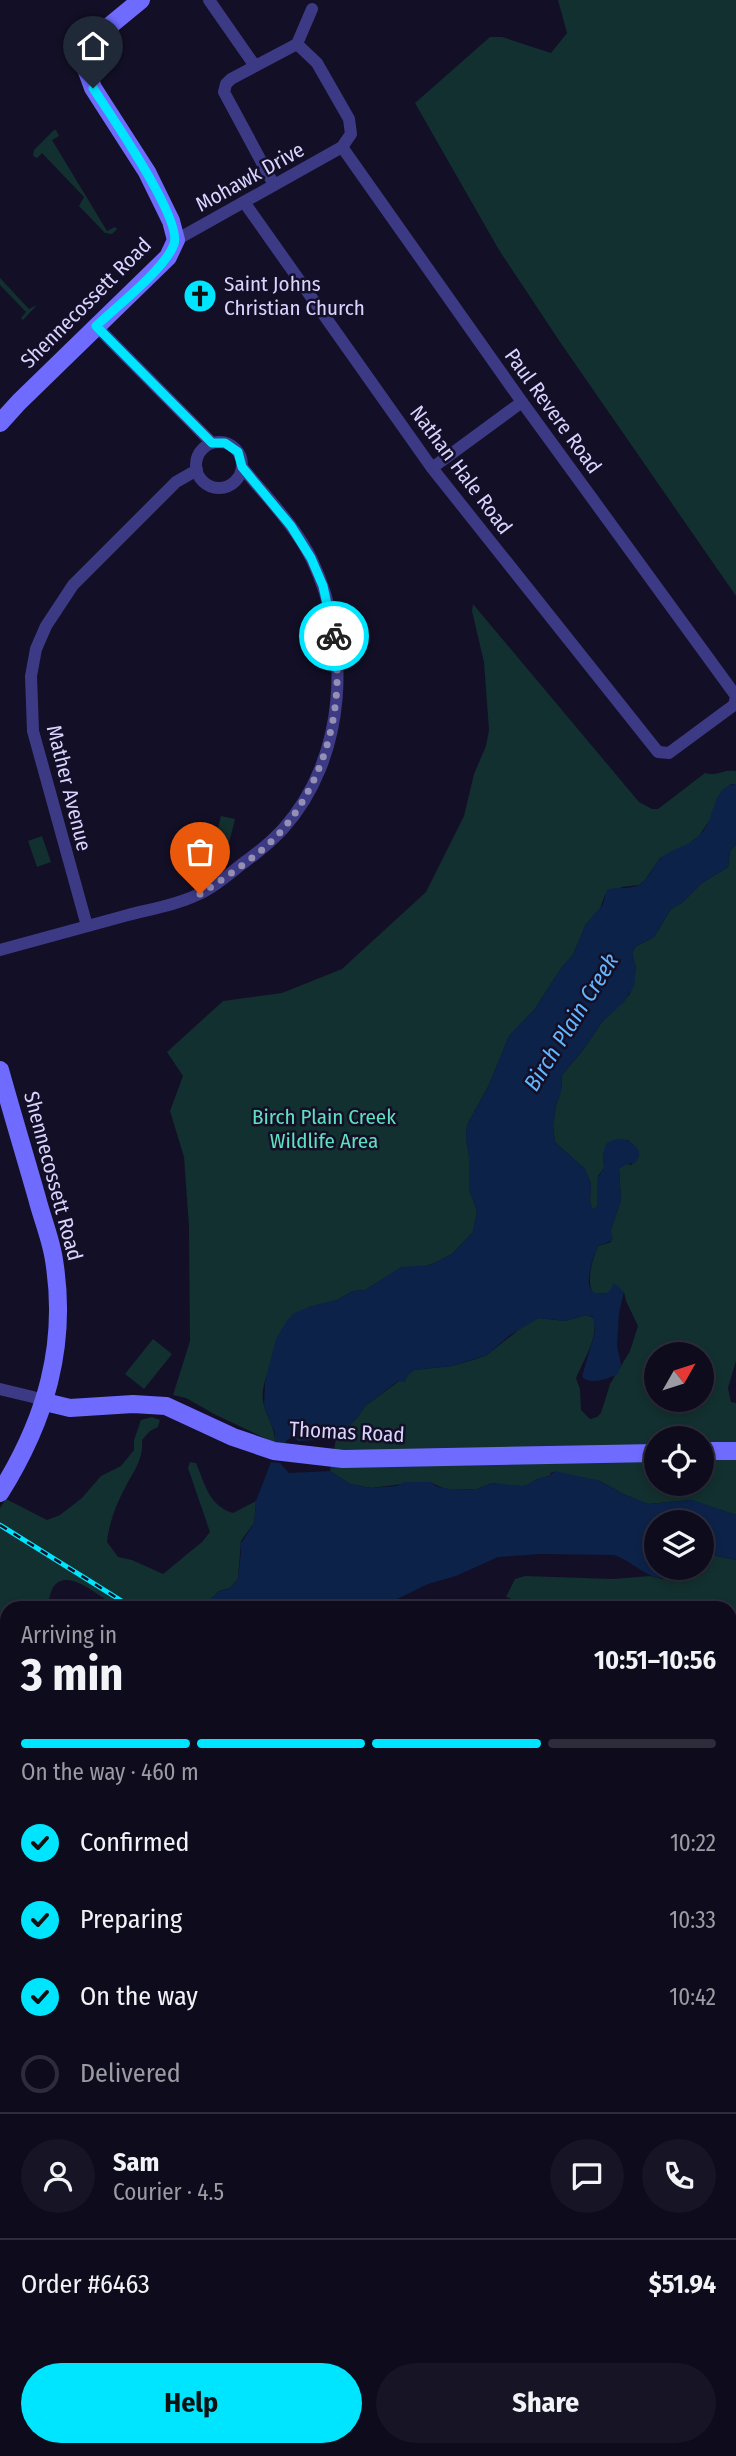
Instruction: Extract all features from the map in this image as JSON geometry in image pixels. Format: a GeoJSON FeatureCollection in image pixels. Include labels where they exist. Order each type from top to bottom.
{"type":"FeatureCollection","features":[{"type":"Feature","properties":{"kind":"street","name":"Shennecossett Road"},"geometry":{"type":"LineString","coordinates":[[0,423],[168,257],[176,240],[171,221],[152,182],[93,88],[85,66],[85,54],[96,37],[141,0]]}},
{"type":"Feature","properties":{"kind":"street"},"geometry":{"type":"LineString","coordinates":[[209,0],[255,66]]}},
{"type":"Feature","properties":{"kind":"street"},"geometry":{"type":"LineString","coordinates":[[274,185],[224,92],[231,79],[297,44],[312,9]]}},
{"type":"Feature","properties":{"kind":"street"},"geometry":{"type":"LineString","coordinates":[[297,44],[317,63],[349,119],[351,134],[342,146]]}},
{"type":"Feature","properties":{"kind":"street","name":"Mohawk Drive"},"geometry":{"type":"LineString","coordinates":[[176,240],[342,146]]}},
{"type":"Feature","properties":{"kind":"street","name":"Paul Revere Road"},"geometry":{"type":"LineString","coordinates":[[342,146],[522,402],[736,696]]}},
{"type":"Feature","properties":{"kind":"street","name":"Nathan Hale Road"},"geometry":{"type":"LineString","coordinates":[[244,202],[432,468],[658,752],[668,753],[734,705],[736,696]]}},
{"type":"Feature","properties":{"kind":"street"},"geometry":{"type":"LineString","coordinates":[[96,326],[212,443]]}},
{"type":"Feature","properties":{"kind":"street"},"geometry":{"type":"LineString","coordinates":[[432,468],[522,402]]}},
{"type":"Feature","properties":{"kind":"street"},"geometry":{"type":"LineString","coordinates":[[0,950],[200,894],[283,829],[302,804],[329,739],[338,686],[332,620],[323,586],[311,558],[291,526],[242,467],[238,452],[225,443],[212,443],[199,455],[197,470],[203,482],[216,488],[230,486],[235,482],[242,467]]}},
{"type":"Feature","properties":{"kind":"street","name":"Mather Avenue"},"geometry":{"type":"LineString","coordinates":[[87,926],[33,731],[31,676],[36,649],[46,626],[73,585],[176,482],[197,470]]}},
{"type":"Feature","properties":{"kind":"street"},"geometry":{"type":"LineString","coordinates":[[235,482],[260,489]]}},
{"type":"Feature","properties":{"kind":"street","name":"Shennecossett Road"},"geometry":{"type":"LineString","coordinates":[[0,1070],[54,1257],[57,1280],[56,1345],[52,1378],[45,1402],[0,1493]]}},
{"type":"Feature","properties":{"kind":"street"},"geometry":{"type":"LineString","coordinates":[[0,1390],[45,1402]]}},
{"type":"Feature","properties":{"kind":"street","name":"Thomas Road"},"geometry":{"type":"LineString","coordinates":[[45,1402],[70,1408],[133,1404],[166,1406],[233,1437],[278,1452],[365,1460],[644,1452]]}},
{"type":"Feature","properties":{"kind":"street"},"geometry":{"type":"LineString","coordinates":[[714,1451],[736,1451]]}},
{"type":"Feature","properties":{"kind":"green space"},"geometry":{"type":"Polygon","coordinates":[[[558,0],[736,0],[736,596],[499,250],[415,103],[490,37],[502,37],[551,53],[567,33],[558,0]]]}},
{"type":"Feature","properties":{"kind":"green space"},"geometry":{"type":"Polygon","coordinates":[[[54,130],[59,136],[52,140],[107,231],[115,227],[117,229],[112,234],[105,233],[79,206],[84,197],[42,153],[37,158],[33,156],[34,150],[54,130]]]}},
{"type":"Feature","properties":{"kind":"green space"},"geometry":{"type":"Polygon","coordinates":[[[0,278],[29,309],[37,305],[23,320],[21,318],[26,312],[0,285],[0,278]]]}},
{"type":"Feature","properties":{"kind":"green space","name":"Birch Plain Creek Wildlife Area"},"geometry":{"type":"Polygon","coordinates":[[[473,604],[639,802],[658,809],[705,773],[736,771],[736,784],[731,784],[717,798],[713,815],[699,836],[660,858],[639,885],[622,887],[605,895],[599,911],[586,924],[573,955],[534,1010],[509,1036],[489,1085],[467,1125],[469,1189],[477,1211],[473,1232],[452,1254],[434,1263],[423,1267],[401,1268],[365,1290],[353,1291],[337,1300],[309,1307],[278,1352],[263,1389],[263,1401],[275,1443],[186,1398],[173,1395],[190,1341],[189,1227],[184,1157],[170,1111],[183,1076],[167,1052],[223,1001],[282,993],[342,969],[426,892],[464,816],[474,774],[486,746],[489,730],[484,662],[472,611],[473,604]]]}},
{"type":"Feature","properties":{"kind":"green space"},"geometry":{"type":"Polygon","coordinates":[[[221,816],[235,819],[228,847],[214,843],[221,816]]]}},
{"type":"Feature","properties":{"kind":"green space"},"geometry":{"type":"Polygon","coordinates":[[[42,836],[51,862],[37,867],[28,841],[42,836]]]}},
{"type":"Feature","properties":{"kind":"green space"},"geometry":{"type":"Polygon","coordinates":[[[736,844],[736,1361],[728,1388],[731,1402],[736,1403],[736,1515],[691,1500],[648,1504],[600,1481],[552,1472],[549,1476],[519,1487],[492,1483],[477,1489],[447,1490],[430,1482],[371,1488],[350,1484],[330,1471],[336,1439],[365,1406],[414,1370],[452,1366],[487,1355],[527,1323],[539,1318],[565,1321],[586,1315],[594,1318],[592,1341],[576,1378],[580,1389],[581,1410],[590,1419],[601,1413],[610,1384],[630,1351],[638,1326],[624,1292],[593,1294],[591,1270],[598,1246],[611,1242],[611,1230],[621,1200],[619,1168],[631,1165],[639,1156],[639,1151],[628,1140],[603,1153],[604,1168],[598,1176],[597,1208],[592,1209],[591,1184],[585,1169],[555,1142],[553,1125],[562,1075],[602,1022],[630,994],[636,968],[632,954],[635,947],[654,937],[671,909],[683,902],[702,883],[728,867],[730,851],[736,844]]]}},
{"type":"Feature","properties":{"kind":"green space"},"geometry":{"type":"Polygon","coordinates":[[[153,1339],[172,1354],[144,1389],[125,1374],[153,1339]]]}},
{"type":"Feature","properties":{"kind":"green space"},"geometry":{"type":"Polygon","coordinates":[[[152,1417],[160,1420],[158,1427],[142,1440],[140,1459],[116,1507],[107,1542],[118,1557],[132,1560],[163,1574],[202,1542],[210,1532],[188,1468],[190,1462],[196,1463],[213,1500],[225,1510],[233,1513],[256,1501],[254,1523],[241,1541],[238,1579],[230,1588],[219,1591],[209,1601],[107,1601],[81,1584],[66,1580],[54,1586],[48,1601],[0,1601],[0,1508],[6,1499],[47,1520],[60,1515],[82,1498],[101,1476],[121,1466],[134,1450],[134,1440],[141,1420],[152,1417]]]}},
{"type":"Feature","properties":{"kind":"green space"},"geometry":{"type":"Polygon","coordinates":[[[714,1555],[736,1560],[736,1601],[518,1601],[506,1597],[515,1579],[525,1576],[613,1579],[644,1576],[644,1580],[714,1580],[714,1555]]]}},
{"type":"Feature","properties":{"kind":"water","name":"Birch Plain Creek"},"geometry":{"type":"Polygon","coordinates":[[[736,784],[736,844],[730,851],[728,867],[702,883],[683,902],[671,909],[654,937],[635,947],[632,954],[636,968],[634,986],[624,1002],[602,1022],[562,1075],[553,1125],[555,1142],[585,1169],[591,1184],[592,1209],[597,1207],[597,1179],[604,1168],[603,1153],[606,1144],[615,1139],[624,1139],[639,1151],[635,1163],[619,1168],[621,1200],[611,1230],[613,1240],[598,1246],[589,1279],[593,1292],[609,1292],[614,1283],[624,1292],[619,1313],[617,1346],[621,1364],[618,1374],[595,1381],[582,1377],[595,1331],[593,1317],[586,1315],[565,1321],[539,1318],[510,1335],[487,1355],[452,1366],[414,1370],[405,1382],[398,1381],[365,1406],[336,1439],[298,1441],[292,1437],[284,1445],[275,1443],[275,1433],[264,1407],[265,1382],[276,1339],[286,1322],[294,1313],[337,1300],[353,1291],[365,1290],[401,1267],[430,1265],[452,1254],[473,1232],[477,1211],[469,1189],[467,1125],[489,1085],[509,1036],[534,1010],[573,955],[586,924],[603,904],[607,890],[639,885],[663,856],[700,835],[708,824],[719,795],[728,786],[736,784]]]}},
{"type":"Feature","properties":{"kind":"water"},"geometry":{"type":"Polygon","coordinates":[[[271,1462],[280,1463],[289,1473],[330,1471],[350,1484],[371,1488],[396,1486],[405,1482],[430,1482],[438,1487],[456,1490],[477,1489],[492,1483],[525,1486],[555,1471],[600,1481],[648,1504],[692,1500],[736,1515],[736,1560],[714,1555],[714,1510],[644,1510],[644,1572],[614,1555],[541,1554],[498,1557],[456,1576],[428,1584],[394,1601],[209,1601],[218,1592],[230,1588],[238,1579],[240,1545],[254,1523],[256,1501],[271,1462]]]}},
{"type":"Feature","properties":{"kind":"railway"},"geometry":{"type":"LineString","coordinates":[[0,1525],[122,1601]]}},
{"type":"Feature","properties":{"kind":"way so far"},"geometry":{"type":"LineString","coordinates":[[200,894],[252,857],[283,829],[302,804],[322,761],[333,721],[338,686],[334,636]]}},
{"type":"Feature","properties":{"kind":"place","name":"Saint Johns Christian Church"},"geometry":{"type":"Point","coordinates":[200,296]}},
{"type":"Feature","properties":{"kind":"route"},"geometry":{"type":"LineString","coordinates":[[93,88],[147,172],[171,221],[176,240],[168,257],[96,326],[212,443],[225,443],[238,452],[242,467],[291,526],[311,558],[323,586],[334,636]]}}]}
